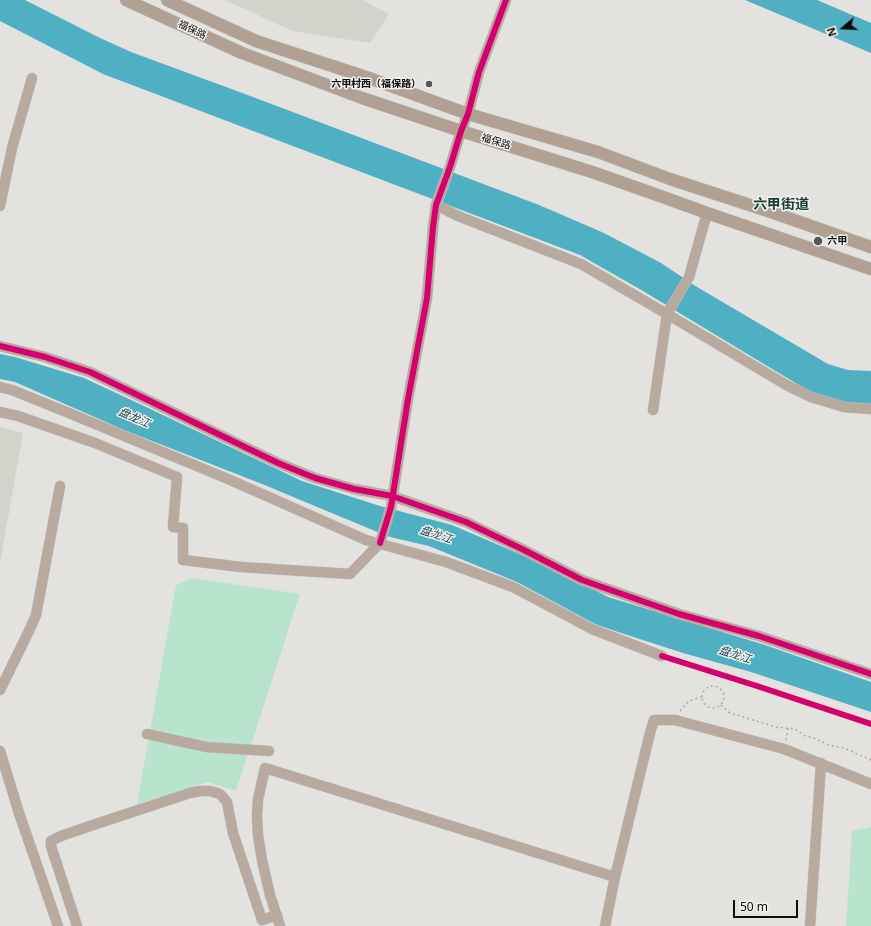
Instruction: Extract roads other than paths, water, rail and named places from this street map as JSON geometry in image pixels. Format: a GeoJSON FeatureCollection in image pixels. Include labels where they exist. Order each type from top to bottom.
{"type":"FeatureCollection","features":[{"type":"Feature","properties":{"kind":"main road","name":"福保路"},"geometry":{"type":"LineString","coordinates":[[126,0],[242,53],[362,98],[592,172],[871,269]]}},
{"type":"Feature","properties":{"kind":"main road","name":"福保路"},"geometry":{"type":"LineString","coordinates":[[167,0],[256,41],[369,78],[468,114],[598,152],[670,179],[871,247]]}},
{"type":"Feature","properties":{"kind":"street"},"geometry":{"type":"LineString","coordinates":[[0,412],[18,416],[95,443],[176,476],[173,527],[183,528],[183,560],[350,574],[380,543],[391,507],[407,406],[427,298],[436,205],[468,114],[479,72],[506,0]]}},
{"type":"Feature","properties":{"kind":"street"},"geometry":{"type":"LineString","coordinates":[[0,206],[12,148],[32,78]]}},
{"type":"Feature","properties":{"kind":"street"},"geometry":{"type":"LineString","coordinates":[[436,205],[458,216],[581,264],[788,386],[810,397],[844,407],[867,410],[871,409]]}},
{"type":"Feature","properties":{"kind":"street"},"geometry":{"type":"LineString","coordinates":[[653,410],[667,314],[689,277],[707,213]]}},
{"type":"Feature","properties":{"kind":"street"},"geometry":{"type":"LineString","coordinates":[[0,346],[45,357],[90,372],[278,463],[315,478],[354,489],[392,496],[466,522],[582,580],[678,614],[759,636],[871,674]]}},
{"type":"Feature","properties":{"kind":"street"},"geometry":{"type":"LineString","coordinates":[[0,387],[12,390],[64,410],[228,479],[366,540],[446,562],[513,587],[592,629],[662,656]]}},
{"type":"Feature","properties":{"kind":"street"},"geometry":{"type":"LineString","coordinates":[[0,690],[36,615],[60,486]]}},
{"type":"Feature","properties":{"kind":"street"},"geometry":{"type":"LineString","coordinates":[[605,926],[615,877],[654,720],[675,720],[784,750],[871,784]]}},
{"type":"Feature","properties":{"kind":"street"},"geometry":{"type":"LineString","coordinates":[[147,734],[206,747],[269,751]]}},
{"type":"Feature","properties":{"kind":"street"},"geometry":{"type":"LineString","coordinates":[[0,751],[58,926]]}},
{"type":"Feature","properties":{"kind":"street"},"geometry":{"type":"LineString","coordinates":[[810,926],[820,763]]}},
{"type":"Feature","properties":{"kind":"street"},"geometry":{"type":"LineString","coordinates":[[280,926],[270,895],[258,835],[258,799],[266,768],[615,877]]}},
{"type":"Feature","properties":{"kind":"street"},"geometry":{"type":"LineString","coordinates":[[77,926],[51,846],[51,841],[90,826],[200,791],[210,791],[220,794],[227,802],[233,833],[262,920],[277,915]]}},
{"type":"Feature","properties":{"kind":"water"},"geometry":{"type":"Polygon","coordinates":[[[0,0],[25,0],[131,52],[539,205],[604,233],[661,263],[697,287],[828,364],[848,370],[871,371],[871,405],[853,405],[812,393],[643,291],[580,255],[103,74],[0,21],[0,0]]]}},
{"type":"Feature","properties":{"kind":"water"},"geometry":{"type":"Polygon","coordinates":[[[745,0],[817,0],[871,23],[871,53],[745,0]]]}},
{"type":"Feature","properties":{"kind":"water","name":"盘龙江"},"geometry":{"type":"Polygon","coordinates":[[[0,354],[15,357],[84,378],[302,481],[380,506],[452,525],[557,570],[608,597],[765,645],[871,682],[871,712],[751,672],[683,653],[595,624],[517,582],[429,546],[390,537],[262,484],[124,430],[15,382],[0,379],[0,354]]]}},
{"type":"Feature","properties":{"kind":"place","name":"六甲村西（福保路）"},"geometry":{"type":"Point","coordinates":[429,84]}},
{"type":"Feature","properties":{"kind":"place","name":"六甲"},"geometry":{"type":"Point","coordinates":[818,241]}},
{"type":"Feature","properties":{"kind":"district","name":"六甲街道"},"geometry":{"type":"Point","coordinates":[781,205]}}]}
